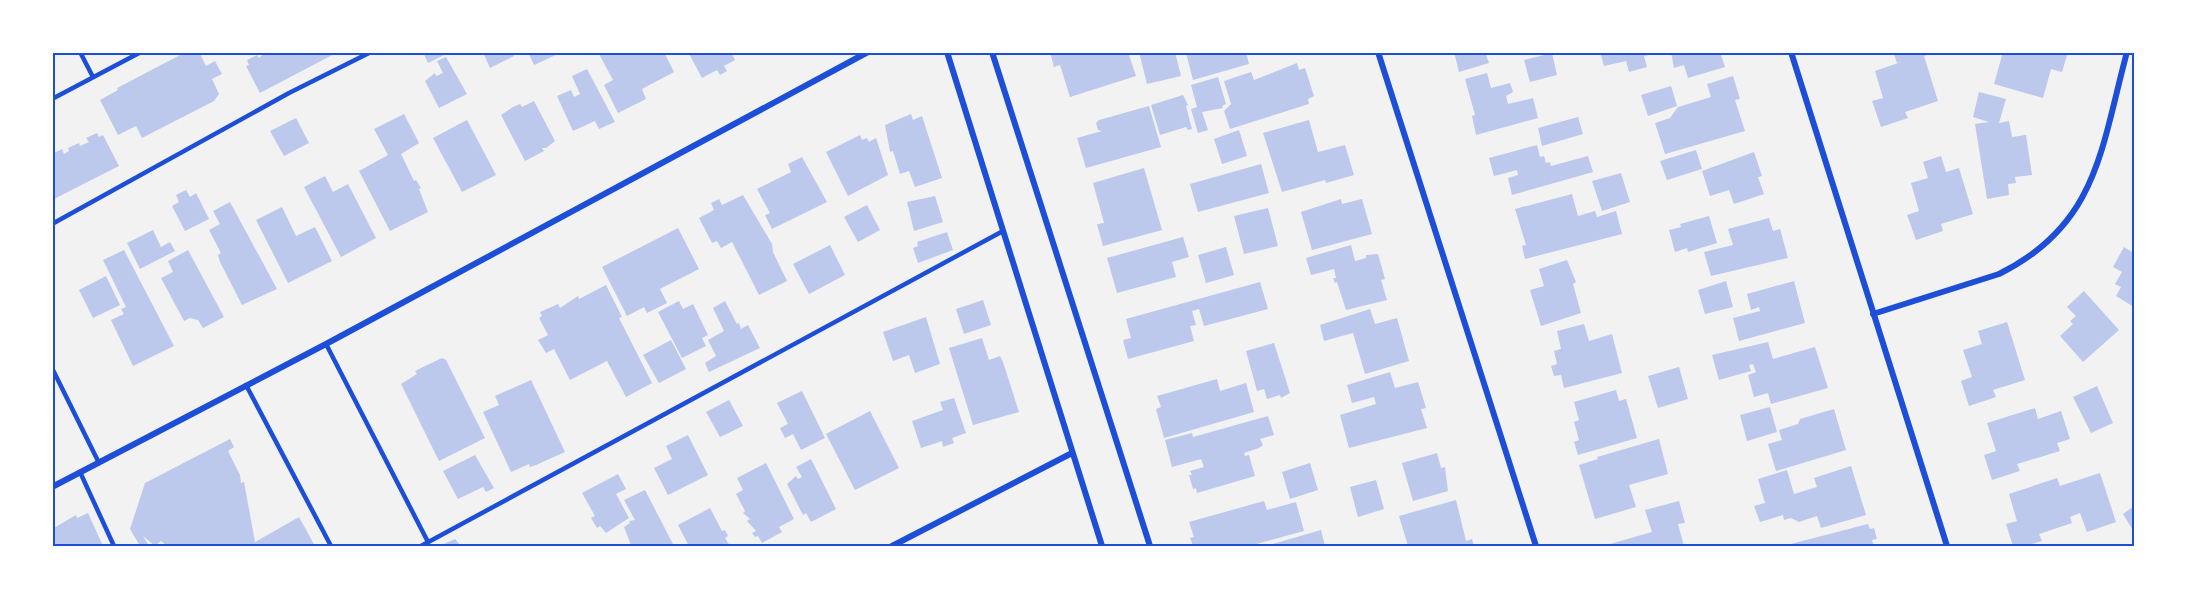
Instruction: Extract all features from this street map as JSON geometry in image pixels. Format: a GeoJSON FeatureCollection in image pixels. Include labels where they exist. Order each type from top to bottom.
{"type":"FeatureCollection","features":[{"type":"Feature","properties":{"kind":"street"},"geometry":{"type":"LineString","coordinates":[[52,486],[326,344],[868,52]]}},
{"type":"Feature","properties":{"kind":"street"},"geometry":{"type":"LineString","coordinates":[[947,52],[1102,546]]}},
{"type":"Feature","properties":{"kind":"street"},"geometry":{"type":"LineString","coordinates":[[992,52],[1150,546]]}},
{"type":"Feature","properties":{"kind":"street"},"geometry":{"type":"LineString","coordinates":[[1378,52],[1536,546]]}},
{"type":"Feature","properties":{"kind":"street"},"geometry":{"type":"LineString","coordinates":[[1791,52],[1947,546]]}},
{"type":"Feature","properties":{"kind":"street"},"geometry":{"type":"LineString","coordinates":[[1874,314],[2000,273],[2028,258],[2053,238],[2068,221],[2084,196],[2095,169],[2127,52]]}},
{"type":"Feature","properties":{"kind":"street"},"geometry":{"type":"LineString","coordinates":[[892,546],[1072,453]]}},
{"type":"Feature","properties":{"kind":"lane"},"geometry":{"type":"LineString","coordinates":[[80,52],[93,77]]}},
{"type":"Feature","properties":{"kind":"lane"},"geometry":{"type":"LineString","coordinates":[[52,99],[141,52]]}},
{"type":"Feature","properties":{"kind":"lane"},"geometry":{"type":"LineString","coordinates":[[52,224],[289,93],[371,52]]}},
{"type":"Feature","properties":{"kind":"lane"},"geometry":{"type":"LineString","coordinates":[[421,546],[1003,231]]}},
{"type":"Feature","properties":{"kind":"lane"},"geometry":{"type":"LineString","coordinates":[[326,344],[428,542]]}},
{"type":"Feature","properties":{"kind":"lane"},"geometry":{"type":"LineString","coordinates":[[52,368],[99,463]]}},
{"type":"Feature","properties":{"kind":"lane"},"geometry":{"type":"LineString","coordinates":[[246,385],[331,546]]}},
{"type":"Feature","properties":{"kind":"lane"},"geometry":{"type":"LineString","coordinates":[[80,472],[114,546]]}},
{"type":"Feature","properties":{"kind":"building"},"geometry":{"type":"Polygon","coordinates":[[[186,52],[199,52],[206,66],[215,61],[222,74],[212,79],[219,94],[214,101],[142,138],[136,126],[118,135],[100,100],[118,90],[117,88],[186,52]]]}},
{"type":"Feature","properties":{"kind":"building"},"geometry":{"type":"Polygon","coordinates":[[[266,52],[338,52],[260,93],[246,66],[249,65],[247,60],[257,55],[259,58],[266,52]]]}},
{"type":"Feature","properties":{"kind":"building"},"geometry":{"type":"Polygon","coordinates":[[[423,52],[443,52],[444,55],[428,63],[423,52]]]}},
{"type":"Feature","properties":{"kind":"building"},"geometry":{"type":"Polygon","coordinates":[[[483,52],[513,52],[514,56],[490,68],[483,52]]]}},
{"type":"Feature","properties":{"kind":"building"},"geometry":{"type":"Polygon","coordinates":[[[528,52],[557,52],[558,54],[534,65],[528,52]]]}},
{"type":"Feature","properties":{"kind":"building"},"geometry":{"type":"Polygon","coordinates":[[[602,52],[664,52],[674,72],[642,89],[646,99],[618,113],[604,85],[613,80],[599,54],[602,52]]]}},
{"type":"Feature","properties":{"kind":"building"},"geometry":{"type":"Polygon","coordinates":[[[688,52],[731,52],[735,60],[724,66],[727,71],[720,75],[717,70],[702,78],[688,52]]]}},
{"type":"Feature","properties":{"kind":"building"},"geometry":{"type":"Polygon","coordinates":[[[1050,52],[1128,52],[1136,76],[1070,97],[1060,65],[1054,67],[1050,52]]]}},
{"type":"Feature","properties":{"kind":"building"},"geometry":{"type":"Polygon","coordinates":[[[1139,52],[1175,52],[1181,76],[1147,84],[1139,52]]]}},
{"type":"Feature","properties":{"kind":"building"},"geometry":{"type":"Polygon","coordinates":[[[1246,52],[1249,64],[1193,80],[1186,53],[1246,52]]]}},
{"type":"Feature","properties":{"kind":"building"},"geometry":{"type":"Polygon","coordinates":[[[1454,52],[1485,52],[1489,63],[1459,72],[1454,52]]]}},
{"type":"Feature","properties":{"kind":"building"},"geometry":{"type":"Polygon","coordinates":[[[1600,52],[1648,52],[1650,55],[1644,56],[1647,67],[1629,72],[1626,61],[1604,66],[1600,52]]]}},
{"type":"Feature","properties":{"kind":"building"},"geometry":{"type":"Polygon","coordinates":[[[1671,52],[1720,52],[1725,67],[1688,78],[1684,65],[1674,68],[1671,52]]]}},
{"type":"Feature","properties":{"kind":"building"},"geometry":{"type":"Polygon","coordinates":[[[1926,52],[1927,55],[1924,56],[1938,101],[1905,112],[1908,118],[1881,127],[1872,101],[1883,98],[1875,71],[1901,62],[1897,63],[1894,54],[1926,52]]]}},
{"type":"Feature","properties":{"kind":"building"},"geometry":{"type":"Polygon","coordinates":[[[2003,52],[2068,52],[2062,72],[2051,69],[2043,98],[1994,84],[2003,52]]]}},
{"type":"Feature","properties":{"kind":"building"},"geometry":{"type":"Polygon","coordinates":[[[1552,53],[1557,75],[1530,82],[1524,60],[1552,53]]]}},
{"type":"Feature","properties":{"kind":"building"},"geometry":{"type":"Polygon","coordinates":[[[446,57],[467,94],[439,108],[425,81],[435,73],[436,76],[443,73],[437,61],[446,57]]]}},
{"type":"Feature","properties":{"kind":"building"},"geometry":{"type":"Polygon","coordinates":[[[1297,63],[1299,70],[1305,68],[1314,96],[1308,99],[1309,104],[1230,129],[1224,111],[1231,104],[1224,81],[1251,72],[1254,80],[1297,63]]]}},
{"type":"Feature","properties":{"kind":"building"},"geometry":{"type":"Polygon","coordinates":[[[587,69],[615,122],[599,129],[595,121],[573,131],[557,96],[571,90],[574,97],[580,94],[572,76],[587,69]]]}},
{"type":"Feature","properties":{"kind":"building"},"geometry":{"type":"Polygon","coordinates":[[[1487,73],[1491,88],[1510,83],[1513,92],[1506,96],[1508,104],[1533,98],[1538,118],[1476,135],[1472,116],[1475,115],[1465,79],[1487,73]]]}},
{"type":"Feature","properties":{"kind":"building"},"geometry":{"type":"Polygon","coordinates":[[[1733,76],[1740,99],[1735,100],[1745,131],[1665,154],[1655,123],[1670,118],[1678,107],[1711,97],[1707,84],[1733,76]]]}},
{"type":"Feature","properties":{"kind":"building"},"geometry":{"type":"Polygon","coordinates":[[[1218,77],[1226,104],[1222,106],[1223,108],[1202,112],[1208,130],[1198,133],[1191,109],[1197,107],[1191,85],[1218,77]]]}},
{"type":"Feature","properties":{"kind":"building"},"geometry":{"type":"Polygon","coordinates":[[[1671,86],[1677,106],[1648,116],[1641,95],[1671,86]]]}},
{"type":"Feature","properties":{"kind":"building"},"geometry":{"type":"Polygon","coordinates":[[[1979,92],[2006,99],[1999,123],[2009,121],[2012,137],[2026,135],[2032,175],[2015,177],[2016,183],[2008,184],[2009,195],[1987,199],[1975,124],[1989,122],[1973,117],[1979,92]]]}},
{"type":"Feature","properties":{"kind":"building"},"geometry":{"type":"Polygon","coordinates":[[[1183,95],[1188,105],[1186,106],[1192,129],[1188,130],[1186,127],[1160,135],[1151,105],[1183,95]]]}},
{"type":"Feature","properties":{"kind":"building"},"geometry":{"type":"Polygon","coordinates":[[[534,101],[555,141],[546,148],[542,148],[544,151],[525,161],[501,115],[520,104],[522,107],[534,101]]]}},
{"type":"Feature","properties":{"kind":"building"},"geometry":{"type":"Polygon","coordinates":[[[1149,106],[1161,147],[1086,168],[1077,138],[1102,131],[1098,130],[1096,123],[1099,120],[1149,106]]]}},
{"type":"Feature","properties":{"kind":"building"},"geometry":{"type":"Polygon","coordinates":[[[404,114],[419,143],[401,154],[414,181],[416,180],[421,188],[419,189],[428,212],[390,231],[359,171],[388,155],[374,129],[404,114]]]}},
{"type":"Feature","properties":{"kind":"building"},"geometry":{"type":"Polygon","coordinates":[[[911,114],[913,120],[922,116],[942,178],[915,187],[909,171],[900,174],[893,151],[890,152],[885,125],[911,114]]]}},
{"type":"Feature","properties":{"kind":"building"},"geometry":{"type":"Polygon","coordinates":[[[1578,117],[1583,134],[1542,146],[1538,128],[1578,117]]]}},
{"type":"Feature","properties":{"kind":"building"},"geometry":{"type":"Polygon","coordinates":[[[296,118],[309,143],[284,156],[270,131],[296,118]]]}},
{"type":"Feature","properties":{"kind":"building"},"geometry":{"type":"Polygon","coordinates":[[[467,120],[496,175],[462,192],[433,138],[467,120]]]}},
{"type":"Feature","properties":{"kind":"building"},"geometry":{"type":"Polygon","coordinates":[[[1309,120],[1318,152],[1345,145],[1354,175],[1282,192],[1263,133],[1309,120]]]}},
{"type":"Feature","properties":{"kind":"building"},"geometry":{"type":"Polygon","coordinates":[[[1239,130],[1247,156],[1222,164],[1214,139],[1239,130]]]}},
{"type":"Feature","properties":{"kind":"building"},"geometry":{"type":"Polygon","coordinates":[[[97,133],[99,137],[103,135],[119,166],[52,200],[52,160],[55,158],[52,154],[62,149],[64,154],[69,151],[68,148],[89,142],[86,138],[97,133]]]}},
{"type":"Feature","properties":{"kind":"building"},"geometry":{"type":"Polygon","coordinates":[[[860,135],[862,140],[867,138],[869,142],[876,138],[888,175],[848,196],[826,152],[860,135]]]}},
{"type":"Feature","properties":{"kind":"building"},"geometry":{"type":"Polygon","coordinates":[[[1537,145],[1540,157],[1544,156],[1546,163],[1550,162],[1551,166],[1588,156],[1593,172],[1512,195],[1508,178],[1518,175],[1517,170],[1494,176],[1489,158],[1537,145]]]}},
{"type":"Feature","properties":{"kind":"building"},"geometry":{"type":"Polygon","coordinates":[[[1696,150],[1702,169],[1667,180],[1660,161],[1696,150]]]}},
{"type":"Feature","properties":{"kind":"building"},"geometry":{"type":"Polygon","coordinates":[[[1754,152],[1762,176],[1758,177],[1764,194],[1734,204],[1729,190],[1710,196],[1702,171],[1754,152]]]}},
{"type":"Feature","properties":{"kind":"building"},"geometry":{"type":"Polygon","coordinates":[[[1941,156],[1946,172],[1959,168],[1973,214],[1941,224],[1943,231],[1916,240],[1907,215],[1919,211],[1911,183],[1928,178],[1923,162],[1941,156]]]}},
{"type":"Feature","properties":{"kind":"building"},"geometry":{"type":"Polygon","coordinates":[[[802,157],[827,202],[772,229],[765,215],[770,213],[757,189],[791,172],[788,164],[802,157]]]}},
{"type":"Feature","properties":{"kind":"building"},"geometry":{"type":"Polygon","coordinates":[[[1261,164],[1269,193],[1198,212],[1190,184],[1261,164]]]}},
{"type":"Feature","properties":{"kind":"building"},"geometry":{"type":"Polygon","coordinates":[[[1144,168],[1162,230],[1103,246],[1097,224],[1104,223],[1093,183],[1144,168]]]}},
{"type":"Feature","properties":{"kind":"building"},"geometry":{"type":"Polygon","coordinates":[[[1621,173],[1630,202],[1602,211],[1592,181],[1621,173]]]}},
{"type":"Feature","properties":{"kind":"building"},"geometry":{"type":"Polygon","coordinates":[[[325,176],[333,192],[348,184],[376,238],[341,257],[304,187],[325,176]]]}},
{"type":"Feature","properties":{"kind":"building"},"geometry":{"type":"Polygon","coordinates":[[[186,190],[190,197],[196,193],[209,219],[185,231],[172,206],[179,202],[176,195],[186,190]]]}},
{"type":"Feature","properties":{"kind":"building"},"geometry":{"type":"Polygon","coordinates":[[[1572,194],[1578,216],[1595,211],[1597,217],[1616,211],[1622,234],[1525,259],[1522,246],[1526,245],[1515,209],[1572,194]]]}},
{"type":"Feature","properties":{"kind":"building"},"geometry":{"type":"Polygon","coordinates":[[[743,195],[772,244],[773,252],[787,281],[759,295],[732,242],[721,248],[717,241],[712,243],[699,218],[714,210],[711,203],[719,199],[722,205],[743,195]]]}},
{"type":"Feature","properties":{"kind":"building"},"geometry":{"type":"Polygon","coordinates":[[[935,196],[943,222],[914,231],[907,202],[935,196]]]}},
{"type":"Feature","properties":{"kind":"building"},"geometry":{"type":"Polygon","coordinates":[[[1341,199],[1342,204],[1362,199],[1372,234],[1312,250],[1301,212],[1341,199]]]}},
{"type":"Feature","properties":{"kind":"building"},"geometry":{"type":"Polygon","coordinates":[[[230,202],[277,289],[242,305],[220,262],[218,255],[221,253],[209,230],[220,224],[213,211],[230,202]]]}},
{"type":"Feature","properties":{"kind":"building"},"geometry":{"type":"Polygon","coordinates":[[[867,205],[880,230],[858,242],[844,217],[867,205]]]}},
{"type":"Feature","properties":{"kind":"building"},"geometry":{"type":"Polygon","coordinates":[[[282,207],[296,236],[315,227],[332,261],[288,283],[256,220],[282,207]]]}},
{"type":"Feature","properties":{"kind":"building"},"geometry":{"type":"Polygon","coordinates":[[[1268,208],[1278,246],[1244,254],[1234,216],[1268,208]]]}},
{"type":"Feature","properties":{"kind":"building"},"geometry":{"type":"Polygon","coordinates":[[[1709,216],[1717,243],[1688,252],[1687,248],[1675,252],[1669,230],[1681,227],[1680,224],[1709,216]]]}},
{"type":"Feature","properties":{"kind":"building"},"geometry":{"type":"Polygon","coordinates":[[[1769,218],[1773,231],[1780,229],[1788,258],[1711,276],[1704,252],[1733,245],[1728,229],[1769,218]]]}},
{"type":"Feature","properties":{"kind":"building"},"geometry":{"type":"Polygon","coordinates":[[[678,228],[699,269],[660,289],[667,303],[647,313],[644,307],[627,316],[602,267],[678,228]]]}},
{"type":"Feature","properties":{"kind":"building"},"geometry":{"type":"Polygon","coordinates":[[[153,230],[161,247],[170,242],[175,251],[140,269],[127,243],[153,230]]]}},
{"type":"Feature","properties":{"kind":"building"},"geometry":{"type":"Polygon","coordinates":[[[947,232],[953,250],[918,263],[913,248],[918,246],[917,242],[947,232]]]}},
{"type":"Feature","properties":{"kind":"building"},"geometry":{"type":"Polygon","coordinates":[[[1183,237],[1189,257],[1172,262],[1176,277],[1117,293],[1107,258],[1183,237]]]}},
{"type":"Feature","properties":{"kind":"building"},"geometry":{"type":"Polygon","coordinates":[[[830,245],[845,275],[809,294],[793,264],[830,245]]]}},
{"type":"Feature","properties":{"kind":"building"},"geometry":{"type":"Polygon","coordinates":[[[1351,245],[1355,261],[1366,258],[1366,255],[1378,254],[1385,279],[1381,280],[1387,300],[1346,310],[1337,282],[1335,283],[1333,278],[1336,278],[1334,269],[1311,275],[1306,258],[1351,245]]]}},
{"type":"Feature","properties":{"kind":"building"},"geometry":{"type":"Polygon","coordinates":[[[1226,247],[1234,275],[1206,283],[1198,255],[1226,247]]]}},
{"type":"Feature","properties":{"kind":"building"},"geometry":{"type":"Polygon","coordinates":[[[2124,247],[2134,253],[2134,307],[2116,296],[2121,287],[2115,284],[2122,272],[2113,267],[2124,247]]]}},
{"type":"Feature","properties":{"kind":"building"},"geometry":{"type":"Polygon","coordinates":[[[124,250],[174,346],[133,366],[111,320],[124,314],[121,309],[126,307],[103,260],[124,250]]]}},
{"type":"Feature","properties":{"kind":"building"},"geometry":{"type":"Polygon","coordinates":[[[188,250],[224,317],[203,328],[198,320],[190,318],[184,321],[161,278],[173,272],[168,261],[188,250]]]}},
{"type":"Feature","properties":{"kind":"building"},"geometry":{"type":"Polygon","coordinates":[[[1567,260],[1576,282],[1573,284],[1581,313],[1541,326],[1530,290],[1544,286],[1539,269],[1567,260]]]}},
{"type":"Feature","properties":{"kind":"building"},"geometry":{"type":"Polygon","coordinates":[[[106,276],[120,305],[93,318],[79,290],[106,276]]]}},
{"type":"Feature","properties":{"kind":"building"},"geometry":{"type":"Polygon","coordinates":[[[1726,281],[1733,307],[1705,314],[1698,290],[1726,281]]]}},
{"type":"Feature","properties":{"kind":"building"},"geometry":{"type":"Polygon","coordinates":[[[1794,281],[1805,323],[1739,341],[1733,318],[1760,311],[1759,307],[1751,310],[1747,294],[1794,281]]]}},
{"type":"Feature","properties":{"kind":"building"},"geometry":{"type":"Polygon","coordinates":[[[1260,282],[1268,309],[1204,326],[1199,309],[1192,311],[1196,325],[1190,326],[1194,341],[1128,359],[1123,340],[1131,338],[1126,319],[1260,282]]]}},
{"type":"Feature","properties":{"kind":"building"},"geometry":{"type":"Polygon","coordinates":[[[606,285],[622,317],[619,318],[652,383],[626,397],[607,361],[570,380],[554,349],[546,353],[538,340],[548,335],[539,318],[542,316],[540,312],[558,304],[560,308],[578,296],[579,299],[606,285]]]}},
{"type":"Feature","properties":{"kind":"building"},"geometry":{"type":"Polygon","coordinates":[[[2084,291],[2119,330],[2083,362],[2060,336],[2073,324],[2070,321],[2076,316],[2067,307],[2084,291]]]}},
{"type":"Feature","properties":{"kind":"building"},"geometry":{"type":"Polygon","coordinates":[[[983,300],[991,325],[964,334],[956,309],[983,300]]]}},
{"type":"Feature","properties":{"kind":"building"},"geometry":{"type":"Polygon","coordinates":[[[679,301],[683,309],[693,304],[708,335],[702,338],[706,346],[682,358],[658,312],[679,301]]]}},
{"type":"Feature","properties":{"kind":"building"},"geometry":{"type":"Polygon","coordinates":[[[725,301],[741,329],[748,325],[760,348],[709,372],[705,363],[716,356],[708,340],[724,331],[713,308],[725,301]]]}},
{"type":"Feature","properties":{"kind":"building"},"geometry":{"type":"Polygon","coordinates":[[[1370,309],[1375,324],[1397,318],[1409,361],[1365,374],[1353,333],[1324,341],[1320,325],[1370,309]]]}},
{"type":"Feature","properties":{"kind":"building"},"geometry":{"type":"Polygon","coordinates":[[[926,317],[940,364],[915,373],[909,355],[893,361],[883,332],[926,317]]]}},
{"type":"Feature","properties":{"kind":"building"},"geometry":{"type":"Polygon","coordinates":[[[2007,322],[2025,380],[1993,390],[1996,397],[1969,406],[1961,381],[1972,377],[1963,350],[1982,344],[1978,331],[2007,322]]]}},
{"type":"Feature","properties":{"kind":"building"},"geometry":{"type":"Polygon","coordinates":[[[1584,324],[1589,341],[1612,334],[1622,373],[1564,388],[1561,375],[1554,376],[1551,366],[1557,364],[1554,351],[1561,349],[1557,331],[1584,324]]]}},
{"type":"Feature","properties":{"kind":"building"},"geometry":{"type":"Polygon","coordinates":[[[982,338],[989,360],[1000,356],[1003,362],[1019,412],[973,425],[949,348],[982,338]]]}},
{"type":"Feature","properties":{"kind":"building"},"geometry":{"type":"Polygon","coordinates":[[[671,340],[686,369],[659,383],[643,355],[671,340]]]}},
{"type":"Feature","properties":{"kind":"building"},"geometry":{"type":"Polygon","coordinates":[[[1768,342],[1773,359],[1815,347],[1828,388],[1771,404],[1768,393],[1754,397],[1748,375],[1756,372],[1753,364],[1749,365],[1751,371],[1719,380],[1712,355],[1768,342]]]}},
{"type":"Feature","properties":{"kind":"building"},"geometry":{"type":"Polygon","coordinates":[[[1274,343],[1290,393],[1281,398],[1280,395],[1267,399],[1264,389],[1257,391],[1246,351],[1274,343]]]}},
{"type":"Feature","properties":{"kind":"building"},"geometry":{"type":"Polygon","coordinates":[[[442,358],[446,360],[485,438],[439,461],[401,384],[417,374],[415,371],[442,358]]]}},
{"type":"Feature","properties":{"kind":"building"},"geometry":{"type":"Polygon","coordinates":[[[1679,367],[1688,399],[1658,408],[1648,376],[1679,367]]]}},
{"type":"Feature","properties":{"kind":"building"},"geometry":{"type":"Polygon","coordinates":[[[1390,372],[1395,388],[1418,382],[1426,408],[1421,409],[1427,428],[1349,448],[1340,415],[1376,404],[1374,397],[1352,403],[1347,385],[1390,372]]]}},
{"type":"Feature","properties":{"kind":"building"},"geometry":{"type":"Polygon","coordinates":[[[1217,379],[1220,391],[1246,383],[1254,412],[1164,438],[1156,409],[1161,407],[1157,396],[1217,379]]]}},
{"type":"Feature","properties":{"kind":"building"},"geometry":{"type":"Polygon","coordinates":[[[531,380],[565,452],[536,465],[530,467],[529,464],[511,472],[483,412],[499,405],[495,396],[531,380]]]}},
{"type":"Feature","properties":{"kind":"building"},"geometry":{"type":"Polygon","coordinates":[[[2097,386],[2113,423],[2091,433],[2073,397],[2097,386]]]}},
{"type":"Feature","properties":{"kind":"building"},"geometry":{"type":"Polygon","coordinates":[[[1616,390],[1619,401],[1626,399],[1637,438],[1578,455],[1574,442],[1579,440],[1574,422],[1579,420],[1574,402],[1616,390]]]}},
{"type":"Feature","properties":{"kind":"building"},"geometry":{"type":"Polygon","coordinates":[[[802,391],[825,438],[801,450],[793,434],[785,438],[780,428],[788,424],[777,403],[802,391]]]}},
{"type":"Feature","properties":{"kind":"building"},"geometry":{"type":"Polygon","coordinates":[[[954,398],[966,433],[952,438],[954,443],[943,447],[942,441],[921,448],[912,421],[943,410],[940,402],[954,398]]]}},
{"type":"Feature","properties":{"kind":"building"},"geometry":{"type":"Polygon","coordinates":[[[729,400],[743,426],[720,437],[706,412],[729,400]]]}},
{"type":"Feature","properties":{"kind":"building"},"geometry":{"type":"Polygon","coordinates":[[[1770,407],[1777,432],[1747,441],[1740,415],[1770,407]]]}},
{"type":"Feature","properties":{"kind":"building"},"geometry":{"type":"Polygon","coordinates":[[[2035,408],[2038,419],[2061,411],[2070,439],[2057,443],[2060,451],[2017,464],[2020,471],[1992,480],[1984,455],[1996,451],[1987,423],[2035,408]]]}},
{"type":"Feature","properties":{"kind":"building"},"geometry":{"type":"Polygon","coordinates":[[[1834,409],[1846,450],[1776,471],[1768,444],[1782,440],[1779,430],[1798,424],[1800,419],[1834,409]]]}},
{"type":"Feature","properties":{"kind":"building"},"geometry":{"type":"Polygon","coordinates":[[[870,411],[899,468],[855,490],[826,434],[870,411]]]}},
{"type":"Feature","properties":{"kind":"building"},"geometry":{"type":"Polygon","coordinates":[[[1268,416],[1274,435],[1260,439],[1263,445],[1244,453],[1245,456],[1249,455],[1255,476],[1197,493],[1196,488],[1193,489],[1189,475],[1192,475],[1190,471],[1204,467],[1201,459],[1172,467],[1165,440],[1192,433],[1193,437],[1268,416]]]}},
{"type":"Feature","properties":{"kind":"building"},"geometry":{"type":"Polygon","coordinates":[[[688,435],[708,475],[668,495],[654,468],[672,459],[666,446],[688,435]]]}},
{"type":"Feature","properties":{"kind":"building"},"geometry":{"type":"Polygon","coordinates":[[[230,439],[234,447],[228,451],[240,475],[241,483],[244,482],[255,542],[299,517],[315,546],[167,546],[161,541],[155,546],[143,536],[149,546],[140,546],[130,529],[145,483],[230,439]]]}},
{"type":"Feature","properties":{"kind":"building"},"geometry":{"type":"Polygon","coordinates":[[[1659,439],[1668,474],[1629,485],[1636,507],[1595,519],[1579,465],[1598,459],[1597,457],[1659,439]]]}},
{"type":"Feature","properties":{"kind":"building"},"geometry":{"type":"Polygon","coordinates":[[[1437,453],[1441,468],[1445,467],[1448,491],[1413,501],[1402,463],[1437,453]]]}},
{"type":"Feature","properties":{"kind":"building"},"geometry":{"type":"Polygon","coordinates":[[[475,455],[494,488],[486,492],[483,487],[458,499],[443,471],[475,455]]]}},
{"type":"Feature","properties":{"kind":"building"},"geometry":{"type":"Polygon","coordinates":[[[811,459],[836,509],[811,522],[806,513],[803,515],[787,484],[796,476],[798,479],[802,477],[796,467],[811,459]]]}},
{"type":"Feature","properties":{"kind":"building"},"geometry":{"type":"Polygon","coordinates":[[[766,463],[794,519],[779,527],[782,532],[762,543],[758,536],[755,537],[752,533],[756,531],[747,521],[750,519],[743,513],[745,511],[736,494],[743,490],[737,478],[766,463]]]}},
{"type":"Feature","properties":{"kind":"building"},"geometry":{"type":"Polygon","coordinates":[[[1310,463],[1318,490],[1290,499],[1282,472],[1310,463]]]}},
{"type":"Feature","properties":{"kind":"building"},"geometry":{"type":"Polygon","coordinates":[[[1851,466],[1866,515],[1821,528],[1817,516],[1799,522],[1791,518],[1784,520],[1783,515],[1760,522],[1754,506],[1765,503],[1758,479],[1787,470],[1794,494],[1817,487],[1814,478],[1851,466]]]}},
{"type":"Feature","properties":{"kind":"building"},"geometry":{"type":"Polygon","coordinates":[[[2100,473],[2116,522],[2087,532],[2080,513],[2070,517],[2072,523],[2039,534],[2042,541],[2025,546],[2013,546],[2006,524],[2017,521],[2009,494],[2057,478],[2060,486],[2100,473]]]}},
{"type":"Feature","properties":{"kind":"building"},"geometry":{"type":"Polygon","coordinates":[[[618,474],[626,489],[616,494],[629,518],[606,533],[600,526],[597,528],[591,518],[595,516],[582,493],[618,474]]]}},
{"type":"Feature","properties":{"kind":"building"},"geometry":{"type":"Polygon","coordinates":[[[1376,480],[1384,509],[1358,517],[1350,487],[1376,480]]]}},
{"type":"Feature","properties":{"kind":"building"},"geometry":{"type":"Polygon","coordinates":[[[645,490],[674,546],[628,546],[631,545],[624,527],[630,523],[629,521],[635,520],[624,500],[645,490]]]}},
{"type":"Feature","properties":{"kind":"building"},"geometry":{"type":"Polygon","coordinates":[[[1456,500],[1466,541],[1472,539],[1474,546],[1408,546],[1399,516],[1456,500]]]}},
{"type":"Feature","properties":{"kind":"building"},"geometry":{"type":"Polygon","coordinates":[[[1264,501],[1267,510],[1296,502],[1304,531],[1249,546],[1193,546],[1190,538],[1194,537],[1189,522],[1264,501]]]}},
{"type":"Feature","properties":{"kind":"building"},"geometry":{"type":"Polygon","coordinates":[[[1679,501],[1685,523],[1678,524],[1684,546],[1611,546],[1610,544],[1652,532],[1645,510],[1679,501]]]}},
{"type":"Feature","properties":{"kind":"building"},"geometry":{"type":"Polygon","coordinates":[[[2134,506],[2134,532],[2123,514],[2134,506]]]}},
{"type":"Feature","properties":{"kind":"building"},"geometry":{"type":"Polygon","coordinates":[[[710,508],[722,531],[725,530],[728,536],[725,538],[730,546],[689,546],[678,525],[710,508]]]}},
{"type":"Feature","properties":{"kind":"building"},"geometry":{"type":"Polygon","coordinates":[[[88,513],[103,546],[52,546],[52,529],[76,515],[77,518],[88,513]]]}},
{"type":"Feature","properties":{"kind":"building"},"geometry":{"type":"Polygon","coordinates":[[[1868,524],[1870,529],[1874,528],[1877,539],[1872,540],[1874,546],[1783,546],[1868,524]]]}},
{"type":"Feature","properties":{"kind":"building"},"geometry":{"type":"Polygon","coordinates":[[[1321,530],[1325,546],[1266,546],[1321,530]]]}},
{"type":"Feature","properties":{"kind":"building"},"geometry":{"type":"Polygon","coordinates":[[[455,539],[461,546],[439,546],[455,539]]]}}]}
